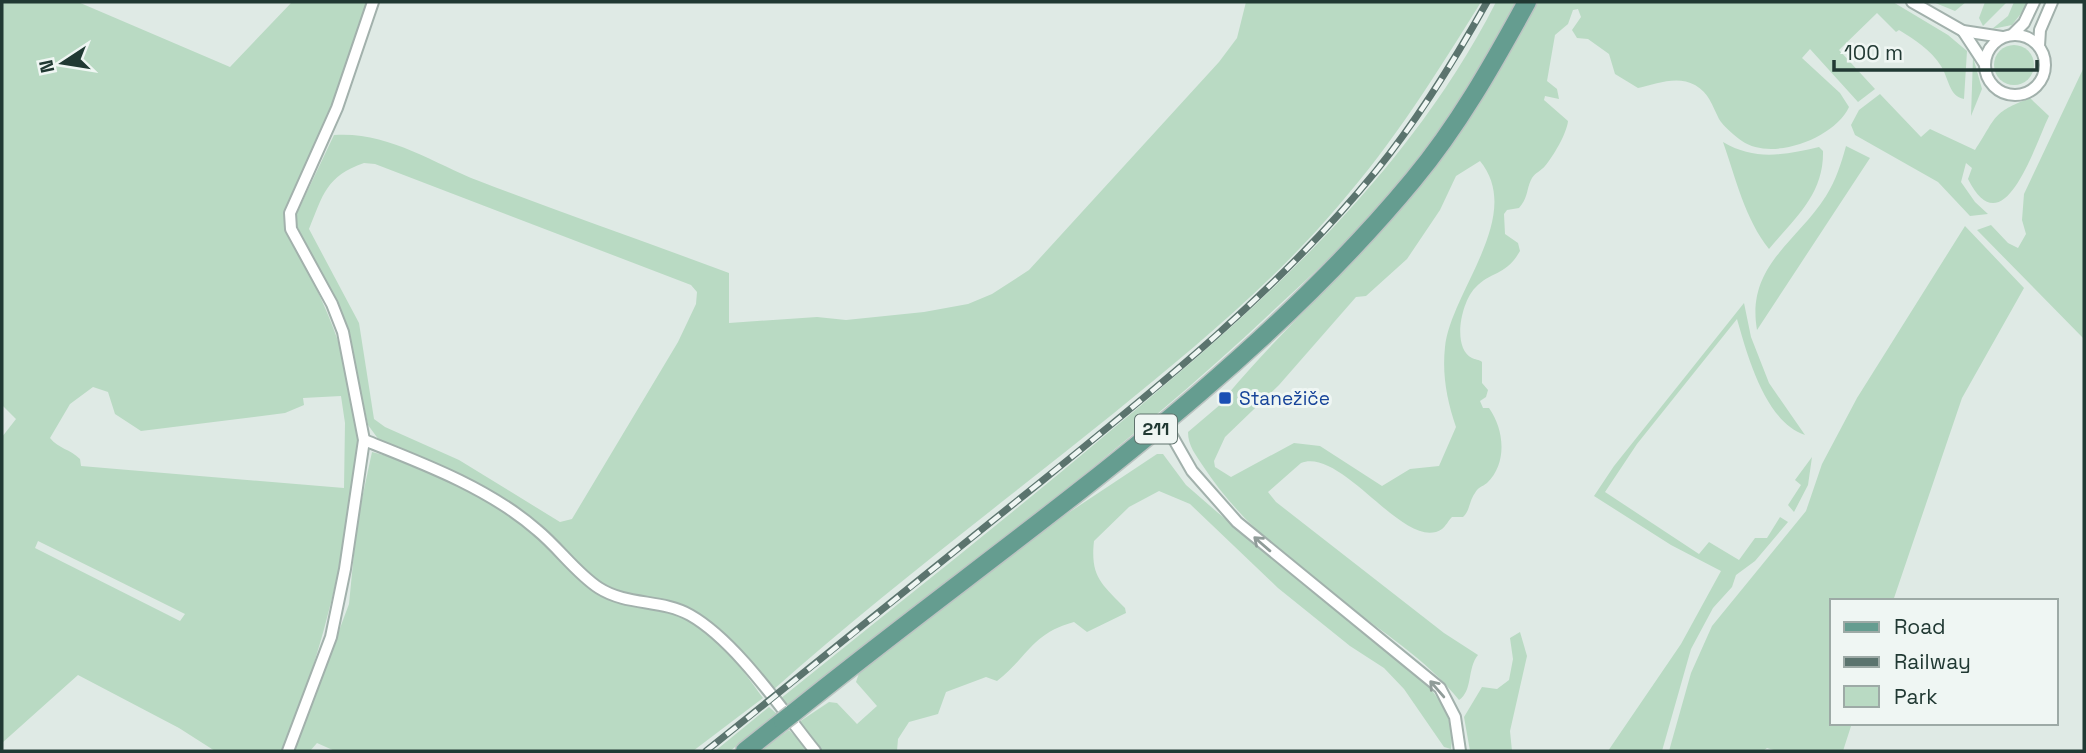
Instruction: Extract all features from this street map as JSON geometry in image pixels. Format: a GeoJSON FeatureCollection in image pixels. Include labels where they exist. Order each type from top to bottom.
{"type":"FeatureCollection","features":[{"type":"Feature","properties":{"kind":"main road","name":"211"},"geometry":{"type":"LineString","coordinates":[[745,751],[1164,422],[1306,293],[1414,179],[1474,94],[1527,2]]}},
{"type":"Feature","properties":{"kind":"street"},"geometry":{"type":"LineString","coordinates":[[288,751],[334,626],[363,440],[343,332],[332,304],[291,229],[290,219],[337,108],[373,2]]}},
{"type":"Feature","properties":{"kind":"street"},"geometry":{"type":"LineString","coordinates":[[1912,2],[1964,31],[2027,37],[2039,46]]}},
{"type":"Feature","properties":{"kind":"street"},"geometry":{"type":"LineString","coordinates":[[1984,64],[1992,45],[2024,23],[2034,2]]}},
{"type":"Feature","properties":{"kind":"street"},"geometry":{"type":"LineString","coordinates":[[1964,31],[1984,64],[1987,78],[1996,88],[2008,94],[2024,93],[2042,78],[2045,61],[2039,46],[2040,30],[2052,2]]}},
{"type":"Feature","properties":{"kind":"street"},"geometry":{"type":"LineString","coordinates":[[1164,422],[1192,471],[1237,522],[1440,688],[1455,717],[1460,751]]}},
{"type":"Feature","properties":{"kind":"street"},"geometry":{"type":"LineString","coordinates":[[363,440],[421,462],[491,499],[536,529],[601,589],[615,596],[673,608],[690,615],[732,649],[816,751]]}},
{"type":"Feature","properties":{"kind":"green space"},"geometry":{"type":"Polygon","coordinates":[[[2,2],[78,2],[230,67],[292,2],[367,2],[330,114],[285,216],[285,226],[321,298],[340,346],[353,397],[359,444],[333,596],[316,657],[284,751],[215,751],[179,728],[78,675],[2,743],[2,437],[16,419],[2,405],[2,2]],[[93,387],[70,404],[50,438],[80,459],[81,466],[344,488],[345,423],[341,396],[303,398],[304,405],[285,413],[141,431],[115,414],[108,392],[93,387]],[[38,541],[35,548],[180,621],[185,614],[38,541]]]}},
{"type":"Feature","properties":{"kind":"green space"},"geometry":{"type":"Polygon","coordinates":[[[1246,2],[1481,2],[1378,157],[1314,234],[1260,288],[1144,389],[899,584],[773,690],[719,631],[684,606],[612,590],[585,571],[540,524],[454,472],[379,440],[368,425],[347,328],[339,306],[297,226],[296,215],[334,135],[353,135],[408,149],[479,181],[729,273],[729,323],[817,317],[846,320],[924,312],[968,304],[992,294],[1029,270],[1219,62],[1237,38],[1246,2]],[[364,163],[341,174],[328,188],[309,229],[359,323],[374,419],[385,427],[459,460],[560,522],[572,519],[678,342],[696,304],[697,292],[691,285],[375,164],[364,163]]]}},
{"type":"Feature","properties":{"kind":"green space"},"geometry":{"type":"Polygon","coordinates":[[[1496,2],[1518,2],[1439,134],[1408,176],[1361,227],[1219,360],[1098,463],[786,707],[780,699],[1068,466],[1165,385],[1273,288],[1373,183],[1419,126],[1460,66],[1496,2]]]}},
{"type":"Feature","properties":{"kind":"green space"},"geometry":{"type":"Polygon","coordinates":[[[1536,2],[1893,2],[1948,35],[1967,51],[1964,99],[1952,91],[1941,66],[1932,55],[1899,30],[1896,32],[1877,13],[1839,50],[1875,89],[1858,102],[1810,49],[1802,58],[1840,93],[1849,107],[1831,128],[1801,144],[1785,148],[1755,147],[1742,141],[1726,128],[1707,96],[1695,85],[1674,80],[1638,88],[1615,74],[1609,54],[1588,39],[1577,38],[1572,30],[1581,17],[1578,9],[1573,10],[1568,24],[1555,35],[1547,81],[1557,89],[1559,99],[1545,96],[1544,100],[1568,121],[1565,132],[1548,162],[1532,178],[1519,208],[1507,210],[1504,214],[1505,234],[1518,243],[1520,251],[1509,265],[1481,282],[1470,294],[1461,324],[1460,334],[1466,352],[1482,362],[1482,383],[1488,390],[1486,397],[1480,401],[1483,408],[1489,408],[1498,426],[1501,456],[1494,475],[1476,491],[1463,517],[1452,517],[1442,529],[1427,533],[1411,527],[1355,483],[1318,462],[1301,463],[1268,492],[1276,502],[1444,633],[1478,655],[1472,666],[1466,691],[1459,700],[1414,655],[1318,583],[1255,529],[1203,466],[1191,446],[1188,432],[1228,398],[1228,394],[1249,370],[1425,180],[1477,107],[1536,2]],[[1480,161],[1456,176],[1440,210],[1407,259],[1366,296],[1356,297],[1279,385],[1225,437],[1214,461],[1215,467],[1231,477],[1294,443],[1320,446],[1382,486],[1410,469],[1439,466],[1456,427],[1446,388],[1445,347],[1450,325],[1482,254],[1490,229],[1494,205],[1492,182],[1480,161]]]}},
{"type":"Feature","properties":{"kind":"green space"},"geometry":{"type":"Polygon","coordinates":[[[1933,2],[1966,2],[1955,11],[1933,2]]]}},
{"type":"Feature","properties":{"kind":"green space"},"geometry":{"type":"Polygon","coordinates":[[[1985,2],[2007,2],[1983,26],[1979,18],[1985,2]]]}},
{"type":"Feature","properties":{"kind":"green space"},"geometry":{"type":"Polygon","coordinates":[[[2014,2],[2030,2],[2012,25],[1992,29],[2008,16],[2014,2]]]}},
{"type":"Feature","properties":{"kind":"green space"},"geometry":{"type":"Polygon","coordinates":[[[2014,45],[2028,51],[2034,65],[2028,79],[2014,85],[2000,79],[1994,65],[2000,51],[2014,45]]]}},
{"type":"Feature","properties":{"kind":"green space"},"geometry":{"type":"Polygon","coordinates":[[[1973,57],[1982,89],[1971,116],[1973,57]]]}},
{"type":"Feature","properties":{"kind":"green space"},"geometry":{"type":"Polygon","coordinates":[[[2084,67],[2084,339],[1977,230],[1991,225],[2008,243],[2018,248],[2026,234],[2022,220],[2024,194],[2084,67]]]}},
{"type":"Feature","properties":{"kind":"green space"},"geometry":{"type":"Polygon","coordinates":[[[1880,94],[1921,137],[1930,129],[1975,150],[1996,117],[2017,103],[2030,98],[2049,116],[2026,168],[2005,198],[1993,203],[1981,198],[1968,179],[1972,168],[1966,163],[1961,182],[1975,202],[1988,214],[1970,216],[1938,182],[1855,135],[1851,125],[1859,110],[1880,94]]]}},
{"type":"Feature","properties":{"kind":"green space"},"geometry":{"type":"Polygon","coordinates":[[[1723,142],[1758,154],[1782,154],[1819,147],[1823,151],[1819,180],[1813,193],[1798,216],[1769,249],[1747,212],[1723,142]]]}},
{"type":"Feature","properties":{"kind":"green space"},"geometry":{"type":"Polygon","coordinates":[[[1846,146],[1870,158],[1757,330],[1756,308],[1759,289],[1766,272],[1826,196],[1838,172],[1846,146]]]}},
{"type":"Feature","properties":{"kind":"green space"},"geometry":{"type":"Polygon","coordinates":[[[1965,226],[2024,288],[1962,398],[1894,599],[1830,599],[1830,725],[1851,725],[1843,751],[1777,751],[1767,748],[1763,751],[1669,751],[1691,673],[1712,626],[1806,511],[1822,464],[1857,398],[1965,226]]]}},
{"type":"Feature","properties":{"kind":"green space"},"geometry":{"type":"Polygon","coordinates":[[[1744,303],[1751,337],[1769,383],[1805,435],[1791,428],[1769,402],[1752,368],[1737,319],[1637,444],[1605,492],[1699,554],[1709,542],[1739,560],[1755,538],[1767,538],[1780,517],[1788,522],[1755,561],[1736,575],[1732,587],[1713,608],[1691,649],[1662,751],[1608,751],[1681,644],[1721,571],[1671,545],[1594,496],[1614,466],[1744,303]]]}},
{"type":"Feature","properties":{"kind":"green space"},"geometry":{"type":"Polygon","coordinates":[[[372,452],[434,473],[500,507],[534,531],[581,580],[599,594],[623,603],[666,610],[695,623],[721,645],[763,698],[693,751],[335,751],[317,743],[310,751],[294,751],[349,604],[357,522],[372,452]]]}},
{"type":"Feature","properties":{"kind":"green space"},"geometry":{"type":"Polygon","coordinates":[[[1157,454],[1163,454],[1186,485],[1217,512],[1430,688],[1448,717],[1452,732],[1451,749],[1444,747],[1404,689],[1384,668],[1350,646],[1278,588],[1190,504],[1159,491],[1129,507],[1094,541],[1094,563],[1099,579],[1125,608],[1126,613],[1087,632],[1074,622],[1060,627],[1039,639],[997,681],[986,677],[946,692],[938,714],[909,722],[898,739],[897,751],[821,751],[799,722],[829,702],[837,703],[857,724],[877,706],[856,682],[859,673],[1038,533],[1157,454]]]}},
{"type":"Feature","properties":{"kind":"green space"},"geometry":{"type":"Polygon","coordinates":[[[1812,457],[1808,485],[1794,512],[1788,505],[1801,485],[1795,480],[1812,457]]]}},
{"type":"Feature","properties":{"kind":"green space"},"geometry":{"type":"Polygon","coordinates":[[[1520,632],[1527,656],[1510,731],[1512,751],[1470,751],[1464,717],[1482,687],[1497,689],[1509,680],[1513,659],[1510,638],[1520,632]]]}},
{"type":"Feature","properties":{"kind":"green space"},"geometry":{"type":"Polygon","coordinates":[[[769,707],[777,714],[730,751],[715,751],[769,707]]]}},
{"type":"Feature","properties":{"kind":"green space"},"geometry":{"type":"Polygon","coordinates":[[[789,730],[807,748],[800,751],[760,751],[789,730]]]}},
{"type":"Feature","properties":{"kind":"railway"},"geometry":{"type":"LineString","coordinates":[[706,751],[1116,421],[1252,302],[1337,217],[1392,151],[1435,89],[1487,2]]}},
{"type":"Feature","properties":{"kind":"place","name":"Stanežiče"},"geometry":{"type":"Point","coordinates":[1225,398]}}]}
